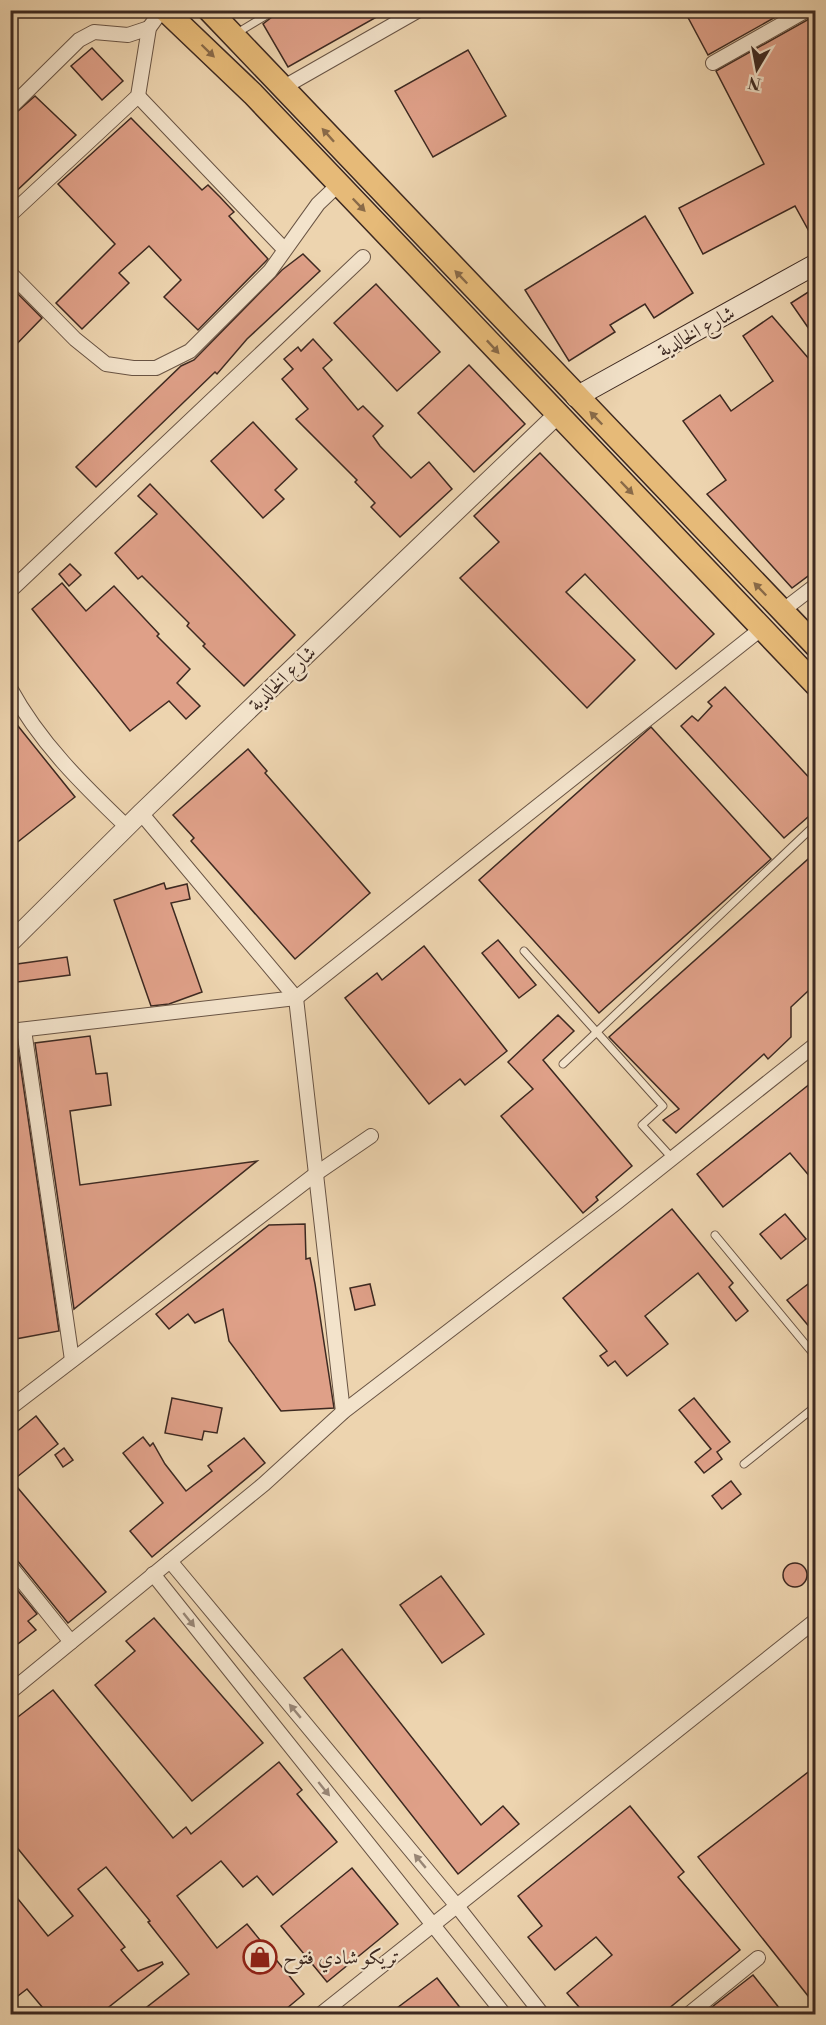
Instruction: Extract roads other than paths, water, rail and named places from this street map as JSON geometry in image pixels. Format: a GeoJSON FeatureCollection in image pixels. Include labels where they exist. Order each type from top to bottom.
{"type":"FeatureCollection","features":[{"type":"Feature","properties":{"kind":"main road"},"geometry":{"type":"LineString","coordinates":[[164,10],[253,94],[816,685]]}},
{"type":"Feature","properties":{"kind":"main road"},"geometry":{"type":"LineString","coordinates":[[209,10],[284,87],[404,218],[816,646]]}},
{"type":"Feature","properties":{"kind":"main road","name":"شارع الخالدية"},"geometry":{"type":"LineString","coordinates":[[576,397],[816,264]]}},
{"type":"Feature","properties":{"kind":"street"},"geometry":{"type":"LineString","coordinates":[[10,215],[138,96],[149,28],[164,10]]}},
{"type":"Feature","properties":{"kind":"street"},"geometry":{"type":"LineString","coordinates":[[284,87],[420,10]]}},
{"type":"Feature","properties":{"kind":"street"},"geometry":{"type":"LineString","coordinates":[[713,63],[807,10]]}},
{"type":"Feature","properties":{"kind":"street"},"geometry":{"type":"LineString","coordinates":[[10,108],[79,40],[94,32],[128,35],[149,28]]}},
{"type":"Feature","properties":{"kind":"street"},"geometry":{"type":"LineString","coordinates":[[138,96],[284,249]]}},
{"type":"Feature","properties":{"kind":"street"},"geometry":{"type":"LineString","coordinates":[[10,273],[75,339],[106,364],[133,369],[156,368],[190,351],[270,271],[318,204],[339,184]]}},
{"type":"Feature","properties":{"kind":"street"},"geometry":{"type":"LineString","coordinates":[[10,591],[363,257]]}},
{"type":"Feature","properties":{"kind":"street","name":"شارع الخالدية"},"geometry":{"type":"LineString","coordinates":[[10,944],[141,813],[557,415]]}},
{"type":"Feature","properties":{"kind":"street"},"geometry":{"type":"LineString","coordinates":[[782,611],[816,585]]}},
{"type":"Feature","properties":{"kind":"street"},"geometry":{"type":"LineString","coordinates":[[72,1360],[17,1030],[296,998],[761,629]]}},
{"type":"Feature","properties":{"kind":"street"},"geometry":{"type":"LineString","coordinates":[[10,688],[27,718],[66,769],[127,827]]}},
{"type":"Feature","properties":{"kind":"street"},"geometry":{"type":"LineString","coordinates":[[141,813],[296,998],[344,1412]]}},
{"type":"Feature","properties":{"kind":"street"},"geometry":{"type":"LineString","coordinates":[[10,1692],[264,1484],[344,1412],[816,1044]]}},
{"type":"Feature","properties":{"kind":"street"},"geometry":{"type":"LineString","coordinates":[[10,1408],[317,1173],[371,1136]]}},
{"type":"Feature","properties":{"kind":"street"},"geometry":{"type":"LineString","coordinates":[[170,1561],[457,1906],[542,2014]]}},
{"type":"Feature","properties":{"kind":"street"},"geometry":{"type":"LineString","coordinates":[[10,1566],[71,1642]]}},
{"type":"Feature","properties":{"kind":"street"},"geometry":{"type":"LineString","coordinates":[[153,1574],[504,2014]]}},
{"type":"Feature","properties":{"kind":"street"},"geometry":{"type":"LineString","coordinates":[[321,2014],[816,1620]]}},
{"type":"Feature","properties":{"kind":"street"},"geometry":{"type":"LineString","coordinates":[[689,2014],[758,1958]]}},
{"type":"Feature","properties":{"kind":"lane"},"geometry":{"type":"LineString","coordinates":[[233,36],[275,10]]}},
{"type":"Feature","properties":{"kind":"lane"},"geometry":{"type":"LineString","coordinates":[[562,1064],[816,824]]}},
{"type":"Feature","properties":{"kind":"lane"},"geometry":{"type":"LineString","coordinates":[[524,951],[663,1106],[642,1125],[672,1158]]}},
{"type":"Feature","properties":{"kind":"lane"},"geometry":{"type":"LineString","coordinates":[[715,1234],[816,1357]]}},
{"type":"Feature","properties":{"kind":"lane"},"geometry":{"type":"LineString","coordinates":[[744,1464],[816,1406]]}},
{"type":"Feature","properties":{"kind":"place","name":"تريكو شادي فتوح"},"geometry":{"type":"Point","coordinates":[260,1957]}}]}
